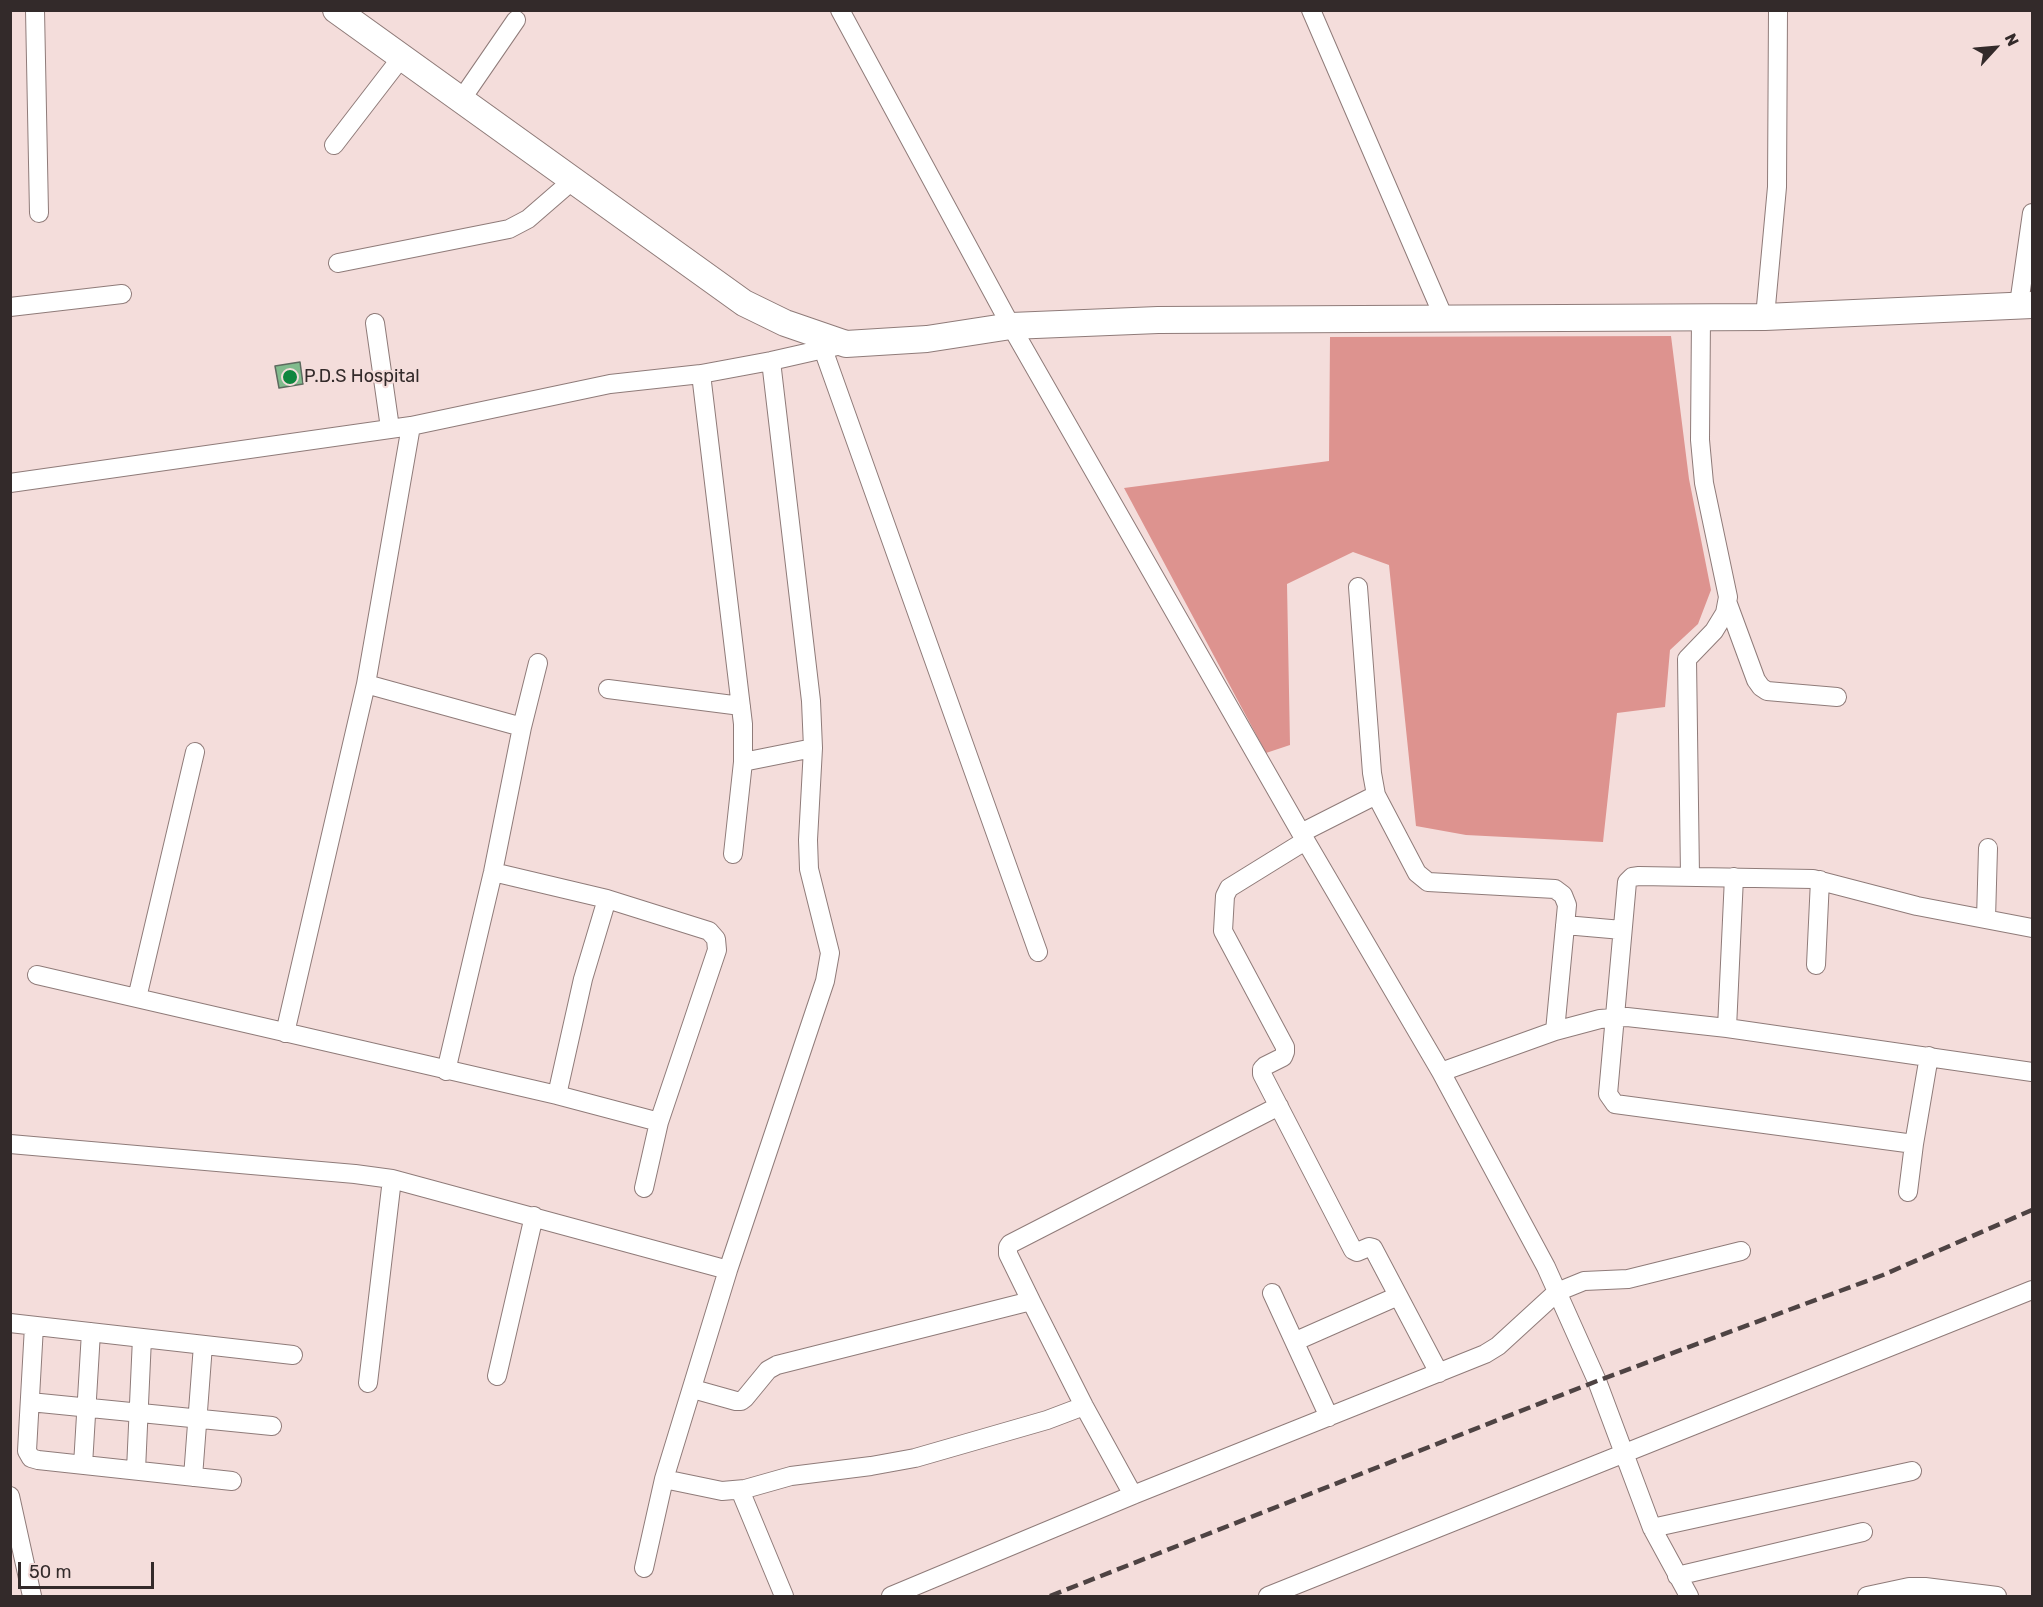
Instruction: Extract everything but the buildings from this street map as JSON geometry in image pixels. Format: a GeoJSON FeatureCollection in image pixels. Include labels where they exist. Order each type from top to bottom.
{"type":"FeatureCollection","features":[{"type":"Feature","properties":{"kind":"highway"},"geometry":{"type":"LineString","coordinates":[[336,10],[744,303],[834,346],[927,339],[1011,326],[1158,320],[1765,317],[2026,305]]}},
{"type":"Feature","properties":{"kind":"street"},"geometry":{"type":"LineString","coordinates":[[35,10],[39,213]]}},
{"type":"Feature","properties":{"kind":"street"},"geometry":{"type":"LineString","coordinates":[[840,10],[1011,326],[1303,837],[1441,1072],[1546,1267],[1597,1381],[1652,1528],[1689,1596]]}},
{"type":"Feature","properties":{"kind":"street"},"geometry":{"type":"LineString","coordinates":[[1311,10],[1444,318]]}},
{"type":"Feature","properties":{"kind":"street"},"geometry":{"type":"LineString","coordinates":[[1765,317],[1777,187],[1778,10]]}},
{"type":"Feature","properties":{"kind":"street"},"geometry":{"type":"LineString","coordinates":[[460,100],[516,20]]}},
{"type":"Feature","properties":{"kind":"street"},"geometry":{"type":"LineString","coordinates":[[334,145],[401,58]]}},
{"type":"Feature","properties":{"kind":"street"},"geometry":{"type":"LineString","coordinates":[[338,263],[509,229],[528,219],[573,180]]}},
{"type":"Feature","properties":{"kind":"street"},"geometry":{"type":"LineString","coordinates":[[2026,305],[2032,213]]}},
{"type":"Feature","properties":{"kind":"street"},"geometry":{"type":"LineString","coordinates":[[10,307],[122,294]]}},
{"type":"Feature","properties":{"kind":"street"},"geometry":{"type":"LineString","coordinates":[[1690,876],[1687,659],[1714,631],[1728,604],[1702,464],[1701,317]]}},
{"type":"Feature","properties":{"kind":"street"},"geometry":{"type":"LineString","coordinates":[[375,323],[390,428]]}},
{"type":"Feature","properties":{"kind":"street"},"geometry":{"type":"LineString","coordinates":[[10,483],[411,426],[610,384],[701,374],[834,346],[1038,952]]}},
{"type":"Feature","properties":{"kind":"street"},"geometry":{"type":"LineString","coordinates":[[644,1568],[664,1479],[728,1270],[825,981],[830,953],[810,869],[808,840],[813,748],[810,690],[771,361]]}},
{"type":"Feature","properties":{"kind":"street"},"geometry":{"type":"LineString","coordinates":[[701,374],[743,724],[743,762],[733,854]]}},
{"type":"Feature","properties":{"kind":"street"},"geometry":{"type":"LineString","coordinates":[[285,1033],[366,684],[411,426]]}},
{"type":"Feature","properties":{"kind":"street"},"geometry":{"type":"LineString","coordinates":[[1358,587],[1372,772],[1376,795],[1422,879],[1428,882],[1555,889],[1563,895],[1567,905],[1555,1031]]}},
{"type":"Feature","properties":{"kind":"street"},"geometry":{"type":"LineString","coordinates":[[1728,604],[1756,680],[1761,687],[1767,691],[1837,697]]}},
{"type":"Feature","properties":{"kind":"street"},"geometry":{"type":"LineString","coordinates":[[446,1071],[493,872],[522,727],[538,663]]}},
{"type":"Feature","properties":{"kind":"street"},"geometry":{"type":"LineString","coordinates":[[366,684],[522,727]]}},
{"type":"Feature","properties":{"kind":"street"},"geometry":{"type":"LineString","coordinates":[[608,689],[741,706]]}},
{"type":"Feature","properties":{"kind":"street"},"geometry":{"type":"LineString","coordinates":[[743,762],[813,748]]}},
{"type":"Feature","properties":{"kind":"street"},"geometry":{"type":"LineString","coordinates":[[137,998],[195,752]]}},
{"type":"Feature","properties":{"kind":"street"},"geometry":{"type":"LineString","coordinates":[[1376,795],[1303,837],[1229,888],[1225,896],[1222,925],[1226,938],[1285,1047],[1286,1052],[1283,1057],[1262,1069],[1262,1074],[1353,1250],[1357,1252],[1369,1247],[1373,1248],[1438,1372]]}},
{"type":"Feature","properties":{"kind":"street"},"geometry":{"type":"LineString","coordinates":[[1986,919],[1988,848]]}},
{"type":"Feature","properties":{"kind":"street"},"geometry":{"type":"LineString","coordinates":[[493,872],[607,899],[710,931],[716,939],[717,951],[659,1122],[644,1188]]}},
{"type":"Feature","properties":{"kind":"street"},"geometry":{"type":"LineString","coordinates":[[1914,1144],[1615,1104],[1608,1094],[1627,882],[1632,877],[1690,876],[1820,880],[1917,906],[2032,928]]}},
{"type":"Feature","properties":{"kind":"street"},"geometry":{"type":"LineString","coordinates":[[1727,1028],[1734,878]]}},
{"type":"Feature","properties":{"kind":"street"},"geometry":{"type":"LineString","coordinates":[[1816,965],[1820,880]]}},
{"type":"Feature","properties":{"kind":"street"},"geometry":{"type":"LineString","coordinates":[[557,1095],[583,979],[607,899]]}},
{"type":"Feature","properties":{"kind":"street"},"geometry":{"type":"LineString","coordinates":[[1565,925],[1622,930]]}},
{"type":"Feature","properties":{"kind":"street"},"geometry":{"type":"LineString","coordinates":[[37,975],[557,1095],[659,1122]]}},
{"type":"Feature","properties":{"kind":"street"},"geometry":{"type":"LineString","coordinates":[[1441,1072],[1555,1031],[1600,1018],[1615,1017],[1727,1028],[2032,1072]]}},
{"type":"Feature","properties":{"kind":"street"},"geometry":{"type":"LineString","coordinates":[[1908,1192],[1929,1056]]}},
{"type":"Feature","properties":{"kind":"street"},"geometry":{"type":"LineString","coordinates":[[1133,1495],[1083,1406],[1008,1254],[1008,1247],[1280,1106]]}},
{"type":"Feature","properties":{"kind":"street"},"geometry":{"type":"LineString","coordinates":[[10,1144],[392,1179],[728,1270]]}},
{"type":"Feature","properties":{"kind":"street"},"geometry":{"type":"LineString","coordinates":[[368,1383],[392,1179]]}},
{"type":"Feature","properties":{"kind":"street"},"geometry":{"type":"LineString","coordinates":[[497,1376],[534,1216]]}},
{"type":"Feature","properties":{"kind":"street"},"geometry":{"type":"LineString","coordinates":[[891,1596],[1133,1495],[1485,1354],[1498,1346],[1557,1292],[1584,1281],[1628,1279],[1741,1251]]}},
{"type":"Feature","properties":{"kind":"street"},"geometry":{"type":"LineString","coordinates":[[1268,1596],[1301,1590],[1625,1454],[2032,1290]]}},
{"type":"Feature","properties":{"kind":"street"},"geometry":{"type":"LineString","coordinates":[[1272,1293],[1329,1417]]}},
{"type":"Feature","properties":{"kind":"street"},"geometry":{"type":"LineString","coordinates":[[1296,1341],[1398,1296]]}},
{"type":"Feature","properties":{"kind":"street"},"geometry":{"type":"LineString","coordinates":[[693,1389],[741,1401],[768,1370],[777,1365],[1031,1300]]}},
{"type":"Feature","properties":{"kind":"street"},"geometry":{"type":"LineString","coordinates":[[10,1323],[293,1355]]}},
{"type":"Feature","properties":{"kind":"street"},"geometry":{"type":"LineString","coordinates":[[34,1326],[27,1451],[31,1458],[38,1461],[232,1481]]}},
{"type":"Feature","properties":{"kind":"street"},"geometry":{"type":"LineString","coordinates":[[83,1465],[90,1332]]}},
{"type":"Feature","properties":{"kind":"street"},"geometry":{"type":"LineString","coordinates":[[136,1470],[142,1338]]}},
{"type":"Feature","properties":{"kind":"street"},"geometry":{"type":"LineString","coordinates":[[193,1477],[203,1345]]}},
{"type":"Feature","properties":{"kind":"street"},"geometry":{"type":"LineString","coordinates":[[30,1402],[272,1426]]}},
{"type":"Feature","properties":{"kind":"street"},"geometry":{"type":"LineString","coordinates":[[664,1479],[722,1491],[740,1490],[791,1476],[915,1458],[1047,1420],[1083,1406]]}},
{"type":"Feature","properties":{"kind":"street"},"geometry":{"type":"LineString","coordinates":[[1652,1528],[1912,1471]]}},
{"type":"Feature","properties":{"kind":"street"},"geometry":{"type":"LineString","coordinates":[[740,1490],[784,1596]]}},
{"type":"Feature","properties":{"kind":"street"},"geometry":{"type":"LineString","coordinates":[[10,1496],[32,1596]]}},
{"type":"Feature","properties":{"kind":"street"},"geometry":{"type":"LineString","coordinates":[[1677,1576],[1863,1532]]}},
{"type":"Feature","properties":{"kind":"street"},"geometry":{"type":"LineString","coordinates":[[1867,1596],[1908,1587],[1996,1596]]}},
{"type":"Feature","properties":{"kind":"shaded area"},"geometry":{"type":"Polygon","coordinates":[[[1671,336],[1689,479],[1711,590],[1698,624],[1670,650],[1665,707],[1617,713],[1603,842],[1466,835],[1416,826],[1389,565],[1353,552],[1287,584],[1290,745],[1266,753],[1124,488],[1329,461],[1330,337],[1671,336]]]}},
{"type":"Feature","properties":{"kind":"railway"},"geometry":{"type":"LineString","coordinates":[[1050,1596],[1597,1381],[1883,1275],[2032,1210]]}},
{"type":"Feature","properties":{"kind":"place","name":"P.D.S Hospital"},"geometry":{"type":"Point","coordinates":[290,377]}}]}
